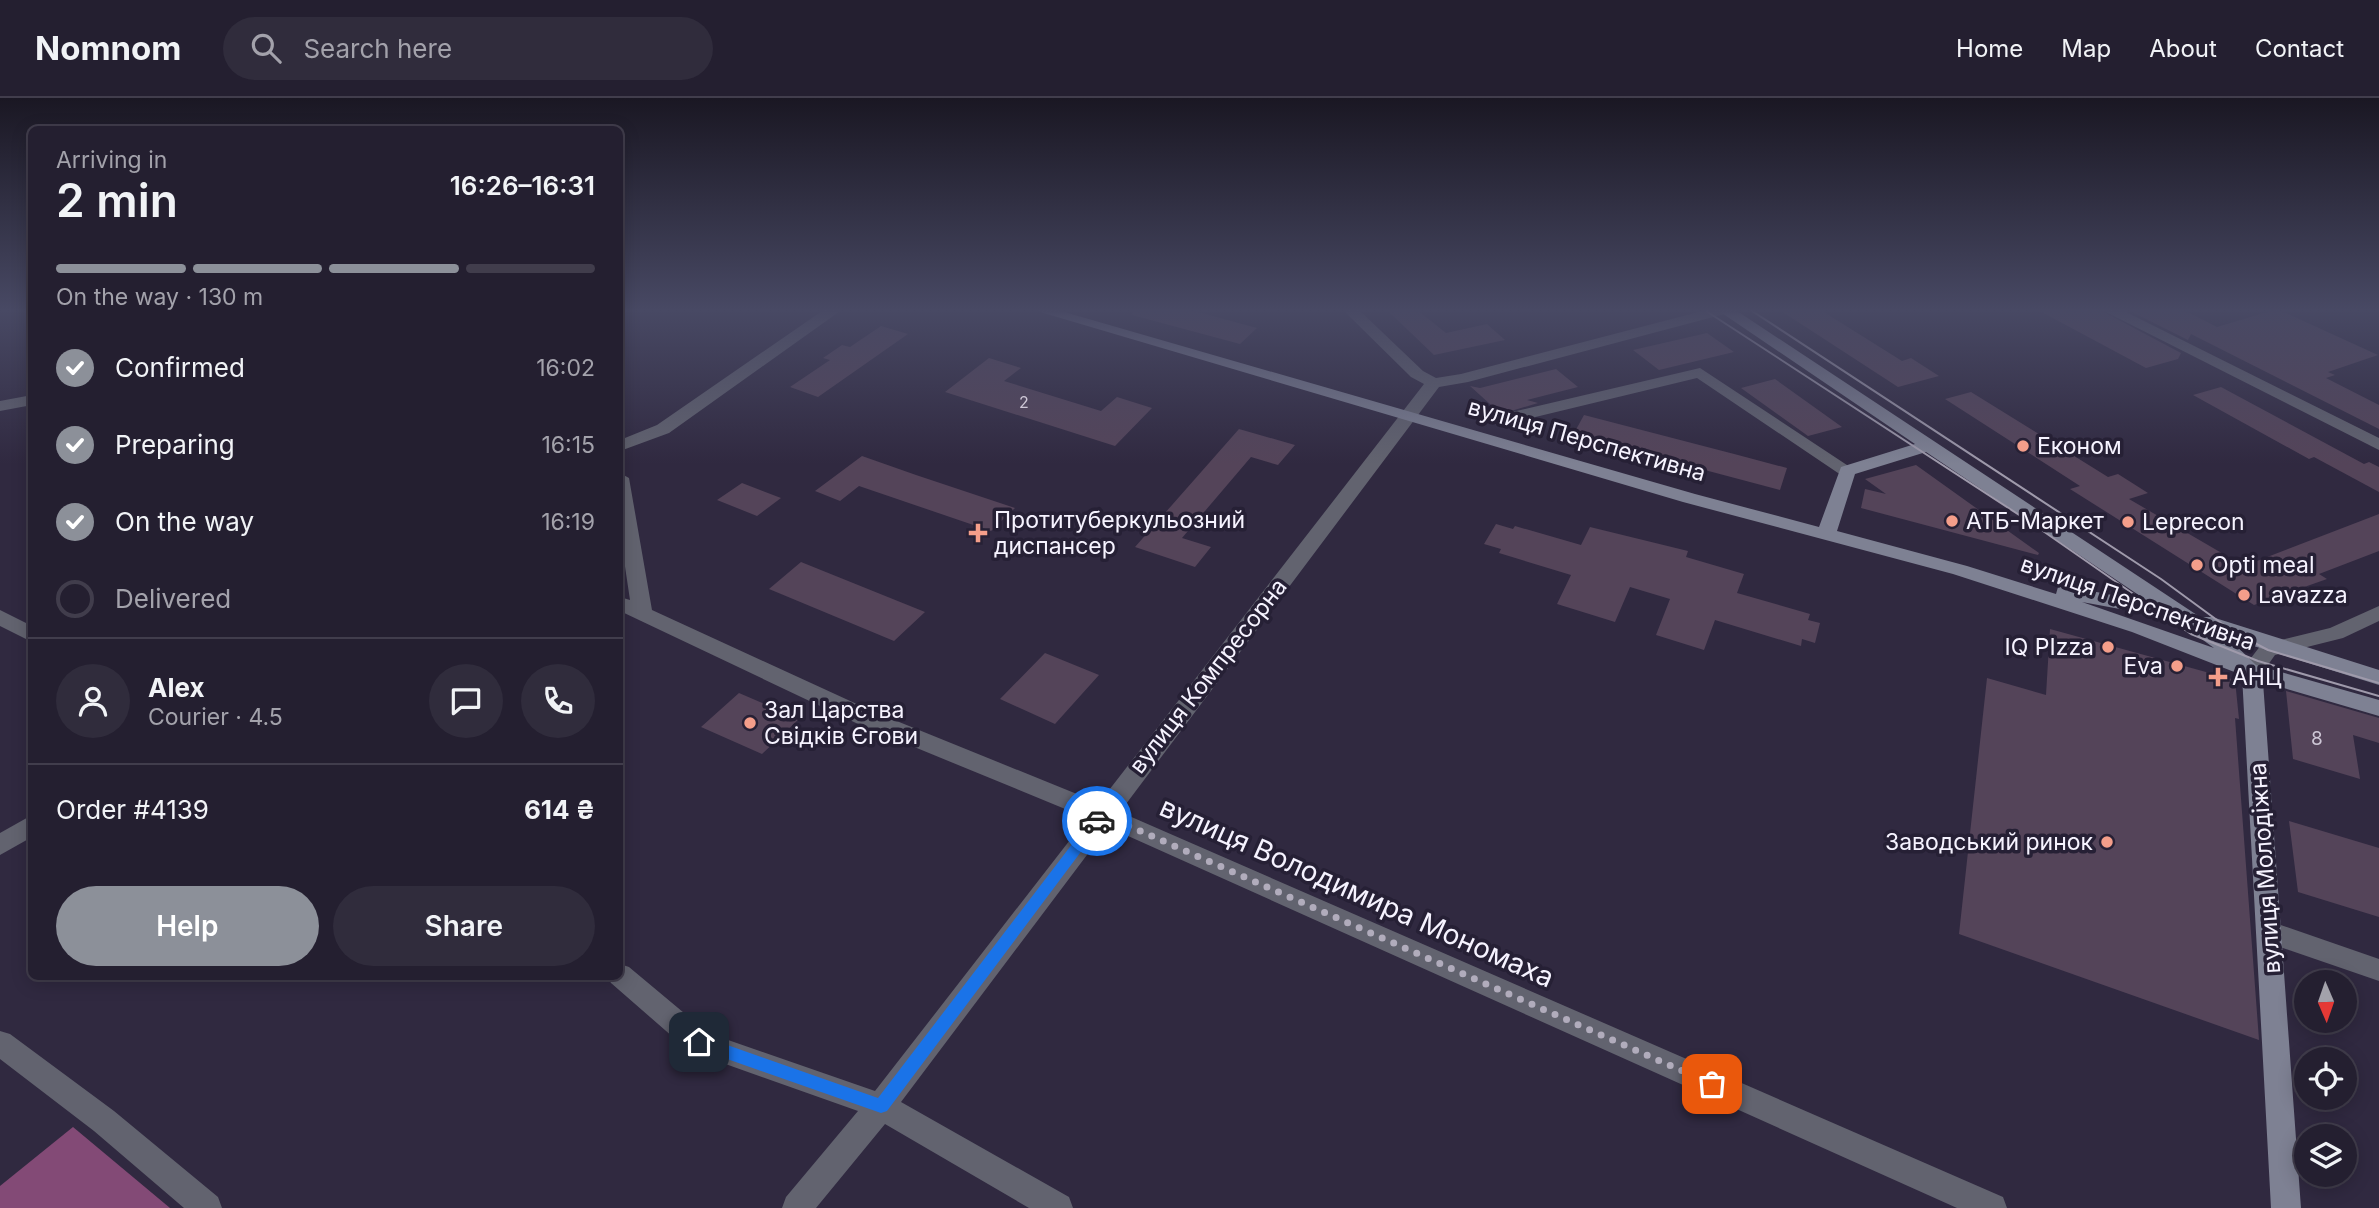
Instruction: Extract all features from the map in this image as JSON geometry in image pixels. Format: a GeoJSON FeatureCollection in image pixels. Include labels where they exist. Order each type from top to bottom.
{"type":"FeatureCollection","features":[{"type":"Feature","properties":{"kind":"street"},"geometry":{"type":"LineString","coordinates":[[623,445],[663,429],[761,361]]}},
{"type":"Feature","properties":{"kind":"street","name":"вулиця Перспективна"},"geometry":{"type":"LineString","coordinates":[[1219,361],[1689,498],[1960,570],[2138,628],[2252,671],[2379,708]]}},
{"type":"Feature","properties":{"kind":"street"},"geometry":{"type":"LineString","coordinates":[[1403,361],[1417,374],[1434,383],[1462,379],[1530,361]]}},
{"type":"Feature","properties":{"kind":"street"},"geometry":{"type":"LineString","coordinates":[[1803,361],[2183,616],[2236,653],[2252,671],[2268,650],[2327,636],[2379,613]]}},
{"type":"Feature","properties":{"kind":"street"},"geometry":{"type":"LineString","coordinates":[[2211,361],[2379,445]]}},
{"type":"Feature","properties":{"kind":"street"},"geometry":{"type":"LineString","coordinates":[[1510,418],[1700,373],[1847,471]]}},
{"type":"Feature","properties":{"kind":"street","name":"вулиця Компресорна"},"geometry":{"type":"LineString","coordinates":[[797,1208],[881,1106],[1434,383]]}},
{"type":"Feature","properties":{"kind":"street"},"geometry":{"type":"LineString","coordinates":[[0,406],[28,401]]}},
{"type":"Feature","properties":{"kind":"street"},"geometry":{"type":"LineString","coordinates":[[1847,471],[1930,446]]}},
{"type":"Feature","properties":{"kind":"street"},"geometry":{"type":"LineString","coordinates":[[1826,534],[1847,471]]}},
{"type":"Feature","properties":{"kind":"street"},"geometry":{"type":"LineString","coordinates":[[623,513],[631,608]]}},
{"type":"Feature","properties":{"kind":"street","name":"вулиця Перспективна"},"geometry":{"type":"LineString","coordinates":[[1960,570],[2183,616],[2379,678]]}},
{"type":"Feature","properties":{"kind":"street","name":"вулиця Володимира Мономаха"},"geometry":{"type":"LineString","coordinates":[[631,608],[864,717],[1102,814],[1992,1208]]}},
{"type":"Feature","properties":{"kind":"street"},"geometry":{"type":"LineString","coordinates":[[0,617],[28,633]]}},
{"type":"Feature","properties":{"kind":"street","name":"вулиця Молодіжна"},"geometry":{"type":"LineString","coordinates":[[2252,671],[2287,1208]]}},
{"type":"Feature","properties":{"kind":"street"},"geometry":{"type":"LineString","coordinates":[[0,845],[28,827]]}},
{"type":"Feature","properties":{"kind":"street"},"geometry":{"type":"LineString","coordinates":[[2269,932],[2379,970]]}},
{"type":"Feature","properties":{"kind":"street"},"geometry":{"type":"LineString","coordinates":[[623,978],[699,1042],[881,1106],[1058,1208]]}},
{"type":"Feature","properties":{"kind":"street"},"geometry":{"type":"LineString","coordinates":[[0,1043],[104,1121],[208,1208]]}},
{"type":"Feature","properties":{"kind":"shaded area"},"geometry":{"type":"Polygon","coordinates":[[[73,1127],[170,1208],[0,1208],[0,1186],[73,1127]]]}},
{"type":"Feature","properties":{"kind":"building"},"geometry":{"type":"Polygon","coordinates":[[[829,361],[870,361],[818,397],[790,387],[829,361]]]}},
{"type":"Feature","properties":{"kind":"building"},"geometry":{"type":"Polygon","coordinates":[[[985,361],[998,361],[1021,368],[1004,381],[1101,411],[1117,397],[1152,408],[1115,446],[945,392],[985,361]]]}},
{"type":"Feature","properties":{"kind":"building"},"geometry":{"type":"Polygon","coordinates":[[[1647,361],[1697,361],[1659,370],[1647,361]]]}},
{"type":"Feature","properties":{"kind":"building"},"geometry":{"type":"Polygon","coordinates":[[[1858,361],[1915,361],[1939,376],[1898,387],[1858,361]]]}},
{"type":"Feature","properties":{"kind":"building"},"geometry":{"type":"Polygon","coordinates":[[[2133,361],[2172,361],[2146,368],[2133,361]]]}},
{"type":"Feature","properties":{"kind":"building"},"geometry":{"type":"Polygon","coordinates":[[[2244,361],[2361,361],[2328,372],[2335,375],[2326,378],[2379,405],[2379,429],[2244,361]]]}},
{"type":"Feature","properties":{"kind":"building"},"geometry":{"type":"Polygon","coordinates":[[[1556,369],[1578,387],[1527,400],[1538,403],[1501,414],[1470,386],[1480,388],[1556,369]]]}},
{"type":"Feature","properties":{"kind":"building"},"geometry":{"type":"Polygon","coordinates":[[[1775,379],[1842,427],[1808,436],[1741,388],[1775,379]]]}},
{"type":"Feature","properties":{"kind":"building"},"geometry":{"type":"Polygon","coordinates":[[[2221,387],[2364,464],[2369,462],[2379,467],[2379,492],[2314,457],[2309,459],[2193,395],[2221,387]]]}},
{"type":"Feature","properties":{"kind":"building"},"geometry":{"type":"Polygon","coordinates":[[[1971,392],[2108,477],[2118,474],[2148,493],[2129,499],[2244,566],[2379,514],[2379,551],[2319,574],[2327,579],[2254,605],[2070,489],[2080,486],[1945,399],[1971,392]]]}},
{"type":"Feature","properties":{"kind":"building"},"geometry":{"type":"Polygon","coordinates":[[[1584,415],[1787,468],[1780,490],[1573,435],[1584,415]]]}},
{"type":"Feature","properties":{"kind":"building"},"geometry":{"type":"Polygon","coordinates":[[[1239,429],[1295,445],[1278,465],[1251,457],[1182,538],[1211,547],[1195,567],[1135,547],[1239,429]]]}},
{"type":"Feature","properties":{"kind":"building"},"geometry":{"type":"Polygon","coordinates":[[[862,456],[1015,508],[991,531],[859,486],[840,501],[815,491],[862,456]]]}},
{"type":"Feature","properties":{"kind":"building","name":"АТБ-Маркет"},"geometry":{"type":"Polygon","coordinates":[[[1916,465],[2039,553],[2038,555],[1861,508],[1865,489],[1886,494],[1865,479],[1916,465]]]}},
{"type":"Feature","properties":{"kind":"building"},"geometry":{"type":"Polygon","coordinates":[[[742,483],[781,498],[757,516],[717,500],[742,483]]]}},
{"type":"Feature","properties":{"kind":"building"},"geometry":{"type":"Polygon","coordinates":[[[1496,524],[1513,529],[1515,526],[1581,545],[1590,527],[1688,551],[1686,557],[1744,574],[1737,593],[1810,614],[1808,620],[1820,623],[1815,643],[1802,639],[1801,646],[1715,620],[1704,650],[1656,635],[1670,599],[1630,587],[1615,622],[1557,604],[1571,575],[1499,553],[1501,549],[1484,544],[1496,524]]]}},
{"type":"Feature","properties":{"kind":"building"},"geometry":{"type":"Polygon","coordinates":[[[801,562],[925,612],[894,641],[769,589],[801,562]]]}},
{"type":"Feature","properties":{"kind":"building","name":"Заводський ринок"},"geometry":{"type":"Polygon","coordinates":[[[2050,629],[2235,680],[2239,719],[2235,718],[2259,1040],[1959,934],[1987,678],[2046,695],[2050,629]]]}},
{"type":"Feature","properties":{"kind":"building"},"geometry":{"type":"Polygon","coordinates":[[[1045,653],[1099,675],[1055,724],[1000,699],[1045,653]]]}},
{"type":"Feature","properties":{"kind":"building"},"geometry":{"type":"Polygon","coordinates":[[[2286,691],[2379,718],[2379,743],[2353,735],[2360,779],[2293,759],[2286,691]]]}},
{"type":"Feature","properties":{"kind":"building","name":"Зал Царства Свідків Єгови"},"geometry":{"type":"Polygon","coordinates":[[[739,693],[799,719],[762,754],[701,727],[739,693]]]}},
{"type":"Feature","properties":{"kind":"building"},"geometry":{"type":"Polygon","coordinates":[[[2289,821],[2379,848],[2379,917],[2298,892],[2289,821]]]}},
{"type":"Feature","properties":{"kind":"tram line"},"geometry":{"type":"LineString","coordinates":[[1783,361],[2030,522],[2191,634],[2258,661],[2379,696]]}},
{"type":"Feature","properties":{"kind":"tram line"},"geometry":{"type":"LineString","coordinates":[[1828,361],[2161,579],[2232,631],[2268,650],[2379,683]]}},
{"type":"Feature","properties":{"kind":"way so far"},"geometry":{"type":"LineString","coordinates":[[1097,821],[1102,814],[1712,1084]]}},
{"type":"Feature","properties":{"kind":"place","name":"Економ"},"geometry":{"type":"Point","coordinates":[2023,446]}},
{"type":"Feature","properties":{"kind":"place","name":"АТБ-Маркет"},"geometry":{"type":"Point","coordinates":[1952,521]}},
{"type":"Feature","properties":{"kind":"place","name":"Leprecon"},"geometry":{"type":"Point","coordinates":[2128,522]}},
{"type":"Feature","properties":{"kind":"place","name":"Протитуберкульозний диспансер"},"geometry":{"type":"Point","coordinates":[978,533]}},
{"type":"Feature","properties":{"kind":"place","name":"Opti meal"},"geometry":{"type":"Point","coordinates":[2197,565]}},
{"type":"Feature","properties":{"kind":"place","name":"Lavazza"},"geometry":{"type":"Point","coordinates":[2244,595]}},
{"type":"Feature","properties":{"kind":"place","name":"IQ PIzza"},"geometry":{"type":"Point","coordinates":[2108,647]}},
{"type":"Feature","properties":{"kind":"place","name":"Eva"},"geometry":{"type":"Point","coordinates":[2177,666]}},
{"type":"Feature","properties":{"kind":"place","name":"АНЦ"},"geometry":{"type":"Point","coordinates":[2218,677]}},
{"type":"Feature","properties":{"kind":"place","name":"Зал Царства Свідків Єгови"},"geometry":{"type":"Point","coordinates":[750,723]}},
{"type":"Feature","properties":{"kind":"place","name":"Заводський ринок"},"geometry":{"type":"Point","coordinates":[2107,842]}},
{"type":"Feature","properties":{"kind":"route"},"geometry":{"type":"LineString","coordinates":[[699,1042],[720,1052],[881,1106],[1097,821]]}}]}
